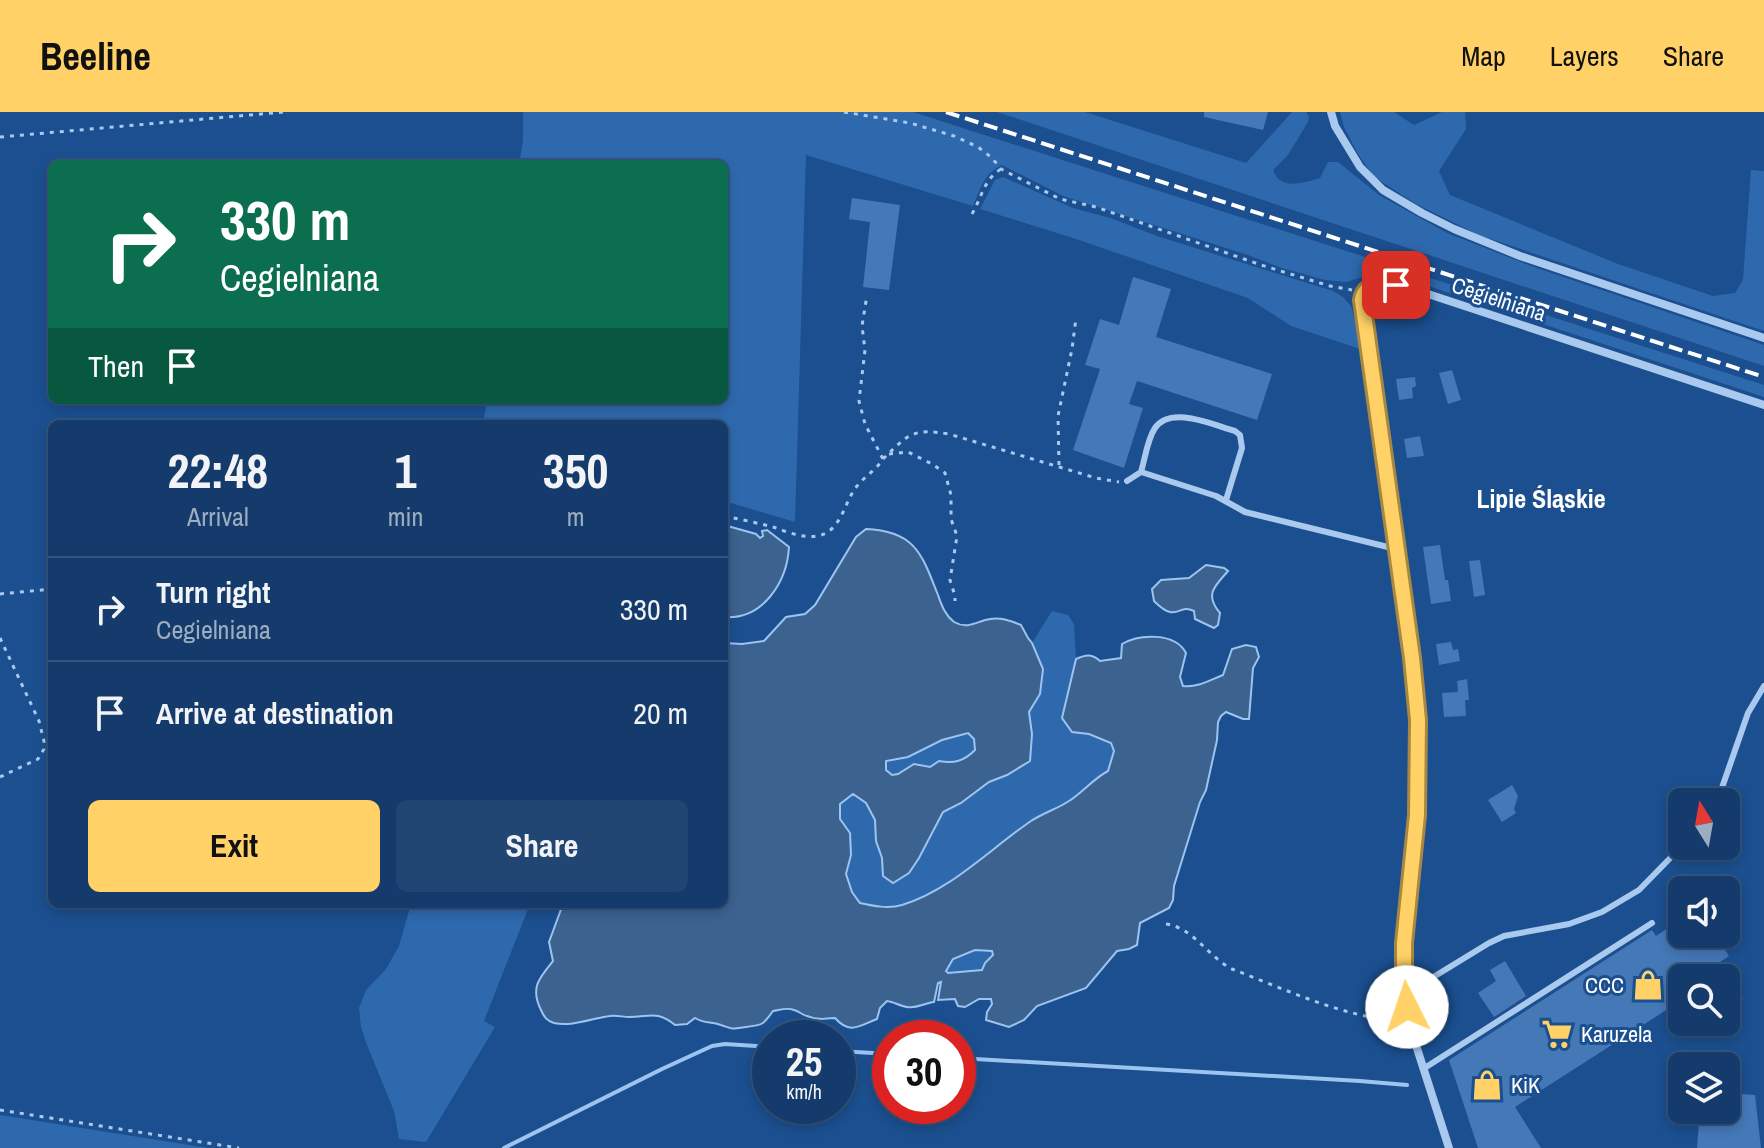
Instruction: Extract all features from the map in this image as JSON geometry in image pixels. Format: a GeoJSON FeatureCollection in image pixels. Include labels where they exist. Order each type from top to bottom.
{"type":"FeatureCollection","features":[{"type":"Feature","properties":{"kind":"street"},"geometry":{"type":"LineString","coordinates":[[1331,112],[1335,126],[1360,167],[1383,190],[1422,213],[1520,256],[1764,338]]}},
{"type":"Feature","properties":{"kind":"street","name":"Cegielniana"},"geometry":{"type":"LineString","coordinates":[[1364,292],[1370,286],[1385,284],[1410,288],[1764,405]]}},
{"type":"Feature","properties":{"kind":"street"},"geometry":{"type":"LineString","coordinates":[[1364,292],[1362,310],[1412,658],[1419,745],[1404,986],[1409,1021],[1449,1148]]}},
{"type":"Feature","properties":{"kind":"lane"},"geometry":{"type":"LineString","coordinates":[[1127,481],[1141,472],[1155,427],[1167,419],[1183,417],[1240,435],[1242,448],[1226,500]]}},
{"type":"Feature","properties":{"kind":"lane"},"geometry":{"type":"LineString","coordinates":[[1141,472],[1226,500],[1245,512],[1396,549]]}},
{"type":"Feature","properties":{"kind":"lane"},"geometry":{"type":"LineString","coordinates":[[1722,788],[1748,713],[1764,686]]}},
{"type":"Feature","properties":{"kind":"lane"},"geometry":{"type":"LineString","coordinates":[[1404,986],[1435,976],[1504,936],[1569,924],[1602,912],[1639,890],[1668,860]]}},
{"type":"Feature","properties":{"kind":"lane"},"geometry":{"type":"LineString","coordinates":[[1423,1069],[1652,923]]}},
{"type":"Feature","properties":{"kind":"path"},"geometry":{"type":"LineString","coordinates":[[0,137],[284,112]]}},
{"type":"Feature","properties":{"kind":"path"},"geometry":{"type":"LineString","coordinates":[[844,112],[910,123],[954,136],[985,152],[1001,169],[1060,199],[1096,207],[1261,265],[1330,286],[1364,292]]}},
{"type":"Feature","properties":{"kind":"path"},"geometry":{"type":"LineString","coordinates":[[972,214],[986,183],[1001,169]]}},
{"type":"Feature","properties":{"kind":"path"},"geometry":{"type":"LineString","coordinates":[[867,295],[862,326],[865,350],[859,401],[871,438],[883,459]]}},
{"type":"Feature","properties":{"kind":"path"},"geometry":{"type":"LineString","coordinates":[[1059,465],[1058,416],[1076,318]]}},
{"type":"Feature","properties":{"kind":"path"},"geometry":{"type":"LineString","coordinates":[[728,517],[799,537],[818,536],[836,524],[856,487],[883,459],[917,432],[949,434],[1096,478],[1127,481]]}},
{"type":"Feature","properties":{"kind":"path"},"geometry":{"type":"LineString","coordinates":[[889,454],[908,452],[945,473],[951,495],[951,519],[957,536],[950,580],[955,601]]}},
{"type":"Feature","properties":{"kind":"path"},"geometry":{"type":"LineString","coordinates":[[0,594],[48,589]]}},
{"type":"Feature","properties":{"kind":"path"},"geometry":{"type":"LineString","coordinates":[[0,638],[39,721],[44,741],[44,749],[38,759],[0,777]]}},
{"type":"Feature","properties":{"kind":"path"},"geometry":{"type":"LineString","coordinates":[[1166,924],[1186,930],[1232,969],[1338,1009],[1409,1021]]}},
{"type":"Feature","properties":{"kind":"path"},"geometry":{"type":"LineString","coordinates":[[0,1110],[239,1148]]}},
{"type":"Feature","properties":{"kind":"shaded area"},"geometry":{"type":"Polygon","coordinates":[[[523,112],[913,112],[1764,385],[1764,397],[1413,281],[1389,275],[1366,276],[1346,282],[1325,280],[1282,268],[1063,196],[1002,165],[987,177],[973,206],[806,155],[795,522],[728,502],[728,420],[484,420],[486,404],[728,404],[728,160],[520,160],[523,112]]]}},
{"type":"Feature","properties":{"kind":"shaded area"},"geometry":{"type":"Polygon","coordinates":[[[997,112],[1085,112],[1246,163],[1292,112],[1306,112],[1308,122],[1288,155],[1273,170],[1281,181],[1293,184],[1320,178],[1328,162],[1338,162],[1379,195],[1447,233],[1531,266],[1764,345],[1764,366],[997,112]]]}},
{"type":"Feature","properties":{"kind":"shaded area"},"geometry":{"type":"Polygon","coordinates":[[[1340,112],[1394,112],[1414,125],[1442,112],[1465,112],[1466,129],[1439,171],[1450,195],[1618,264],[1713,296],[1735,293],[1743,280],[1751,170],[1764,171],[1764,331],[1479,235],[1416,204],[1373,176],[1344,127],[1340,112]]]}},
{"type":"Feature","properties":{"kind":"shaded area"},"geometry":{"type":"Polygon","coordinates":[[[1003,177],[1073,208],[1333,291],[1351,306],[1363,350],[1291,326],[1248,298],[980,209],[995,180],[1003,177]]]}},
{"type":"Feature","properties":{"kind":"shaded area"},"geometry":{"type":"Polygon","coordinates":[[[728,526],[760,538],[762,531],[767,530],[789,547],[783,573],[778,585],[761,605],[738,616],[728,617],[728,526]]]}},
{"type":"Feature","properties":{"kind":"shaded area"},"geometry":{"type":"Polygon","coordinates":[[[866,529],[883,531],[907,540],[915,548],[927,568],[942,607],[954,622],[964,625],[994,619],[1021,625],[1043,669],[1040,694],[1029,712],[1032,734],[1030,761],[989,782],[943,812],[909,873],[893,883],[883,876],[875,820],[866,803],[853,794],[840,804],[840,819],[850,833],[851,855],[846,874],[852,892],[860,903],[881,907],[897,906],[937,889],[1031,821],[1069,801],[1108,771],[1114,751],[1111,743],[1089,734],[1072,732],[1062,718],[1076,659],[1083,656],[1100,661],[1121,658],[1122,644],[1138,638],[1165,638],[1181,646],[1186,653],[1180,677],[1183,686],[1188,686],[1223,675],[1232,649],[1246,645],[1256,647],[1259,657],[1253,668],[1249,719],[1226,712],[1218,722],[1206,790],[1169,908],[1140,923],[1137,945],[1117,951],[1086,988],[1037,1006],[1024,1020],[1009,1027],[986,1020],[991,999],[979,999],[965,1007],[958,1006],[955,999],[938,1000],[941,982],[938,983],[934,1002],[911,1007],[887,1001],[880,1008],[877,1019],[856,1028],[856,1020],[814,1018],[789,1009],[773,1011],[766,1020],[752,1020],[752,1026],[735,1029],[695,1018],[687,1024],[675,1025],[653,1015],[612,1016],[568,1024],[549,1021],[543,1015],[536,989],[553,961],[549,942],[562,908],[728,908],[728,643],[764,641],[786,617],[805,614],[815,605],[856,537],[866,529]],[[968,733],[942,740],[908,757],[886,761],[886,770],[892,775],[914,764],[930,767],[939,761],[954,762],[975,750],[974,739],[968,733]],[[975,950],[953,959],[946,971],[982,970],[993,955],[992,951],[975,950]]]}},
{"type":"Feature","properties":{"kind":"shaded area"},"geometry":{"type":"Polygon","coordinates":[[[1206,565],[1228,571],[1213,590],[1213,601],[1220,613],[1218,625],[1214,628],[1195,619],[1194,611],[1190,609],[1173,612],[1163,609],[1154,601],[1152,589],[1161,580],[1189,578],[1206,565]]]}},
{"type":"Feature","properties":{"kind":"shaded area"},"geometry":{"type":"Polygon","coordinates":[[[1052,611],[1068,615],[1074,624],[1076,659],[1068,690],[1072,732],[1089,734],[1111,743],[1114,751],[1108,771],[1069,801],[1033,820],[983,858],[917,899],[881,907],[860,904],[846,874],[851,855],[840,819],[840,805],[853,794],[866,803],[875,820],[883,876],[909,873],[943,812],[989,782],[1007,775],[1032,734],[1029,712],[1040,694],[1043,669],[1032,643],[1052,611]]]}},
{"type":"Feature","properties":{"kind":"shaded area"},"geometry":{"type":"Polygon","coordinates":[[[968,733],[974,739],[975,750],[962,759],[939,761],[930,767],[914,764],[892,775],[886,770],[886,761],[968,733]]]}},
{"type":"Feature","properties":{"kind":"shaded area"},"geometry":{"type":"Polygon","coordinates":[[[410,908],[528,908],[484,1021],[495,1027],[426,1142],[399,1139],[394,1111],[361,1027],[359,1008],[366,990],[386,969],[399,946],[410,908]]]}},
{"type":"Feature","properties":{"kind":"shaded area"},"geometry":{"type":"Polygon","coordinates":[[[975,950],[992,951],[993,955],[983,970],[946,971],[953,959],[975,950]]]}},
{"type":"Feature","properties":{"kind":"shaded area"},"geometry":{"type":"Polygon","coordinates":[[[0,1115],[208,1148],[0,1148],[0,1115]]]}},
{"type":"Feature","properties":{"kind":"building"},"geometry":{"type":"Polygon","coordinates":[[[1204,112],[1268,112],[1263,130],[1204,117],[1204,112]]]}},
{"type":"Feature","properties":{"kind":"building"},"geometry":{"type":"Polygon","coordinates":[[[852,198],[900,205],[889,290],[863,287],[870,222],[849,219],[852,198]]]}},
{"type":"Feature","properties":{"kind":"building"},"geometry":{"type":"Polygon","coordinates":[[[1133,277],[1171,289],[1156,337],[1272,374],[1257,420],[1137,381],[1129,404],[1143,408],[1124,468],[1073,450],[1100,369],[1085,365],[1100,319],[1119,325],[1133,277]]]}},
{"type":"Feature","properties":{"kind":"building"},"geometry":{"type":"Polygon","coordinates":[[[1452,370],[1461,400],[1448,404],[1439,373],[1452,370]]]}},
{"type":"Feature","properties":{"kind":"building"},"geometry":{"type":"Polygon","coordinates":[[[1415,377],[1413,398],[1399,400],[1396,379],[1415,377]]]}},
{"type":"Feature","properties":{"kind":"building"},"geometry":{"type":"Polygon","coordinates":[[[1420,436],[1424,456],[1407,458],[1404,439],[1420,436]]]}},
{"type":"Feature","properties":{"kind":"building"},"geometry":{"type":"Polygon","coordinates":[[[1440,545],[1451,601],[1431,604],[1423,547],[1440,545]]]}},
{"type":"Feature","properties":{"kind":"building"},"geometry":{"type":"Polygon","coordinates":[[[1480,560],[1485,595],[1474,597],[1469,561],[1480,560]]]}},
{"type":"Feature","properties":{"kind":"building"},"geometry":{"type":"Polygon","coordinates":[[[1451,642],[1453,650],[1458,649],[1460,661],[1439,665],[1436,644],[1451,642]]]}},
{"type":"Feature","properties":{"kind":"building"},"geometry":{"type":"Polygon","coordinates":[[[1467,679],[1469,700],[1465,700],[1466,716],[1444,717],[1442,693],[1458,692],[1457,681],[1467,679]]]}},
{"type":"Feature","properties":{"kind":"building"},"geometry":{"type":"Polygon","coordinates":[[[1512,785],[1518,796],[1514,809],[1516,813],[1502,822],[1488,800],[1512,785]]]}},
{"type":"Feature","properties":{"kind":"building","name":"Karuzela"},"geometry":{"type":"Polygon","coordinates":[[[1668,928],[1668,948],[1724,948],[1729,956],[1721,964],[1668,964],[1668,1009],[1515,1107],[1541,1148],[1478,1148],[1449,1060],[1652,930],[1656,936],[1668,928]]]}},
{"type":"Feature","properties":{"kind":"building"},"geometry":{"type":"Polygon","coordinates":[[[1505,961],[1526,996],[1494,1017],[1478,993],[1496,981],[1490,970],[1505,961]]]}},
{"type":"Feature","properties":{"kind":"building"},"geometry":{"type":"Polygon","coordinates":[[[1740,1094],[1755,1095],[1761,1148],[1697,1148],[1699,1124],[1740,1124],[1740,1094]]]}},
{"type":"Feature","properties":{"kind":"waterway"},"geometry":{"type":"LineString","coordinates":[[504,1148],[712,1046],[752,1046]]}},
{"type":"Feature","properties":{"kind":"waterway"},"geometry":{"type":"LineString","coordinates":[[856,1052],[872,1053]]}},
{"type":"Feature","properties":{"kind":"waterway"},"geometry":{"type":"LineString","coordinates":[[976,1059],[1407,1085]]}},
{"type":"Feature","properties":{"kind":"railway"},"geometry":{"type":"LineString","coordinates":[[946,112],[1764,377]]}},
{"type":"Feature","properties":{"kind":"place","name":"CCC"},"geometry":{"type":"Point","coordinates":[1648,985]}},
{"type":"Feature","properties":{"kind":"place","name":"Karuzela"},"geometry":{"type":"Point","coordinates":[1557,1034]}},
{"type":"Feature","properties":{"kind":"place","name":"KiK"},"geometry":{"type":"Point","coordinates":[1487,1085]}},
{"type":"Feature","properties":{"kind":"district","name":"Lipie Śląskie"},"geometry":{"type":"Point","coordinates":[1541,498]}},
{"type":"Feature","properties":{"kind":"route"},"geometry":{"type":"LineString","coordinates":[[1396,285],[1370,286],[1362,300],[1418,720],[1417,815],[1404,943],[1407,1007]]}}]}
